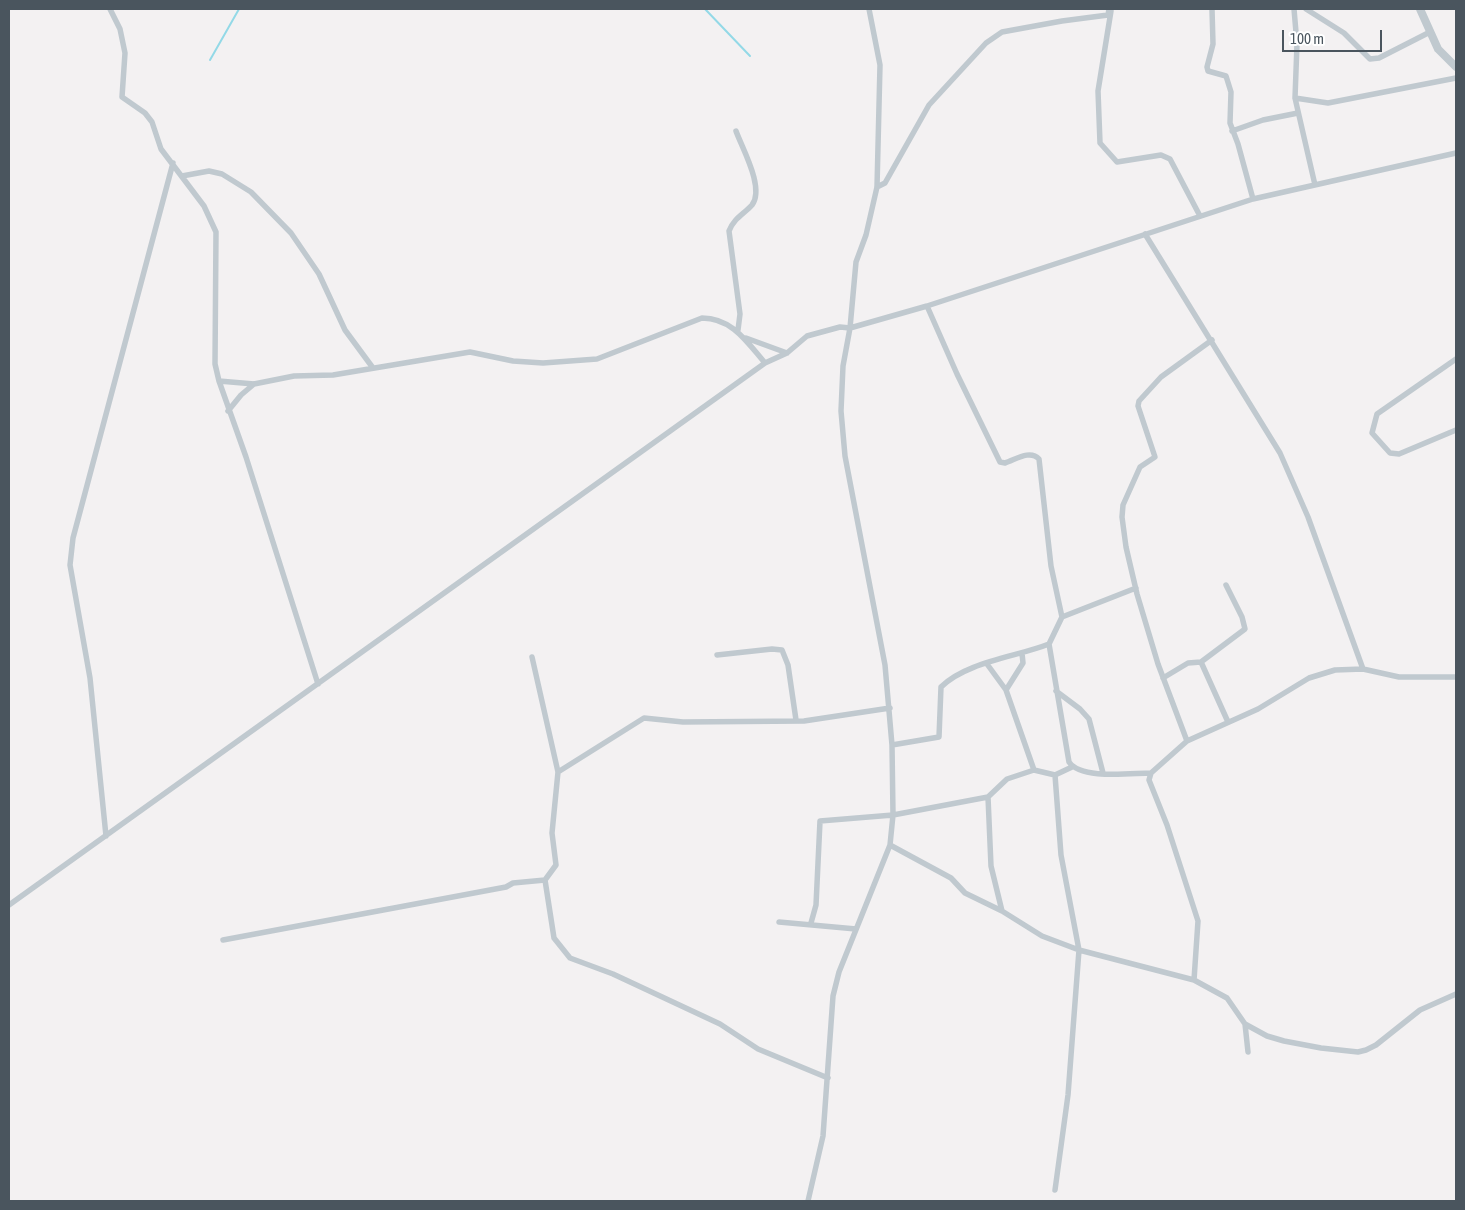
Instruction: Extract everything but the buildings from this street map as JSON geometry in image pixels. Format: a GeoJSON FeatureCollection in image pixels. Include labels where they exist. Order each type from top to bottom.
{"type":"FeatureCollection","features":[{"type":"Feature","properties":{"kind":"street"},"geometry":{"type":"LineString","coordinates":[[110,9],[120,29],[125,52],[122,97],[145,113],[152,122],[161,149],[209,213],[216,232],[215,364],[219,382],[246,457],[318,684]]}},
{"type":"Feature","properties":{"kind":"street"},"geometry":{"type":"LineString","coordinates":[[808,1201],[823,1136],[833,996],[839,972],[890,845],[893,816],[890,708],[883,656],[845,456],[842,411],[844,366],[850,328],[856,262],[866,235],[877,187],[880,65],[869,9]]}},
{"type":"Feature","properties":{"kind":"street"},"geometry":{"type":"LineString","coordinates":[[877,187],[884,183],[929,105],[986,43],[1002,32],[1108,14],[1110,9]]}},
{"type":"Feature","properties":{"kind":"street"},"geometry":{"type":"LineString","coordinates":[[1110,9],[1098,91],[1100,143],[1117,162],[1161,155],[1170,159],[1200,216]]}},
{"type":"Feature","properties":{"kind":"street"},"geometry":{"type":"LineString","coordinates":[[1212,9],[1213,44],[1207,67],[1208,70],[1226,76],[1230,83],[1230,123],[1238,144],[1253,199]]}},
{"type":"Feature","properties":{"kind":"street"},"geometry":{"type":"LineString","coordinates":[[1294,9],[1297,44],[1295,98],[1316,185]]}},
{"type":"Feature","properties":{"kind":"street"},"geometry":{"type":"LineString","coordinates":[[1306,9],[1344,33],[1370,59],[1379,58],[1430,32]]}},
{"type":"Feature","properties":{"kind":"street"},"geometry":{"type":"LineString","coordinates":[[1420,9],[1438,49],[1456,67]]}},
{"type":"Feature","properties":{"kind":"street"},"geometry":{"type":"LineString","coordinates":[[1295,98],[1328,104],[1456,78]]}},
{"type":"Feature","properties":{"kind":"street"},"geometry":{"type":"LineString","coordinates":[[1232,131],[1263,120],[1298,113]]}},
{"type":"Feature","properties":{"kind":"street"},"geometry":{"type":"LineString","coordinates":[[736,131],[756,184],[756,197],[752,204],[733,222],[729,230],[740,314],[738,330]]}},
{"type":"Feature","properties":{"kind":"street"},"geometry":{"type":"LineString","coordinates":[[9,905],[765,363],[787,353],[807,336],[840,327],[850,328],[927,306],[1253,199],[1456,153]]}},
{"type":"Feature","properties":{"kind":"street"},"geometry":{"type":"LineString","coordinates":[[106,836],[90,678],[70,565],[73,538],[173,164]]}},
{"type":"Feature","properties":{"kind":"street"},"geometry":{"type":"LineString","coordinates":[[182,176],[209,171],[222,174],[251,192],[291,233],[318,274],[345,330],[373,368]]}},
{"type":"Feature","properties":{"kind":"street"},"geometry":{"type":"LineString","coordinates":[[1146,234],[1280,453],[1308,517],[1363,669]]}},
{"type":"Feature","properties":{"kind":"street"},"geometry":{"type":"LineString","coordinates":[[927,306],[957,374],[1000,462],[1005,464],[1030,454],[1035,455],[1039,459],[1051,566],[1062,617],[1049,644],[1069,762],[1072,767],[1086,773],[1152,773]]}},
{"type":"Feature","properties":{"kind":"street"},"geometry":{"type":"LineString","coordinates":[[219,382],[254,384],[294,376],[333,375],[422,362],[470,352],[513,361],[543,363],[582,362],[702,318],[714,318],[738,330],[765,363]]}},
{"type":"Feature","properties":{"kind":"street"},"geometry":{"type":"LineString","coordinates":[[744,337],[787,353]]}},
{"type":"Feature","properties":{"kind":"street"},"geometry":{"type":"LineString","coordinates":[[1187,741],[1163,678],[1136,588],[1126,547],[1123,505],[1140,467],[1155,457],[1138,406],[1139,400],[1161,377],[1212,340]]}},
{"type":"Feature","properties":{"kind":"street"},"geometry":{"type":"LineString","coordinates":[[1456,359],[1377,414],[1372,433],[1390,453],[1399,454],[1456,430]]}},
{"type":"Feature","properties":{"kind":"street"},"geometry":{"type":"LineString","coordinates":[[228,411],[241,395],[254,384]]}},
{"type":"Feature","properties":{"kind":"street"},"geometry":{"type":"LineString","coordinates":[[1163,678],[1188,663],[1201,662],[1244,629],[1242,617],[1226,584]]}},
{"type":"Feature","properties":{"kind":"street"},"geometry":{"type":"LineString","coordinates":[[1062,617],[1136,588]]}},
{"type":"Feature","properties":{"kind":"street"},"geometry":{"type":"LineString","coordinates":[[892,745],[939,737],[940,687],[949,678],[987,664],[991,660],[1049,644]]}},
{"type":"Feature","properties":{"kind":"street"},"geometry":{"type":"LineString","coordinates":[[717,655],[772,649],[782,650],[788,665],[796,720]]}},
{"type":"Feature","properties":{"kind":"street"},"geometry":{"type":"LineString","coordinates":[[1006,690],[1023,663],[1022,653]]}},
{"type":"Feature","properties":{"kind":"street"},"geometry":{"type":"LineString","coordinates":[[223,940],[506,887],[513,883],[545,880],[556,866],[552,834],[558,772],[532,656]]}},
{"type":"Feature","properties":{"kind":"street"},"geometry":{"type":"LineString","coordinates":[[1201,662],[1228,722]]}},
{"type":"Feature","properties":{"kind":"street"},"geometry":{"type":"LineString","coordinates":[[987,664],[1006,690],[1034,770]]}},
{"type":"Feature","properties":{"kind":"street"},"geometry":{"type":"LineString","coordinates":[[1194,980],[1198,921],[1167,825],[1150,780],[1152,773],[1187,741],[1258,709],[1309,678],[1336,670],[1363,669],[1399,677],[1456,677]]}},
{"type":"Feature","properties":{"kind":"street"},"geometry":{"type":"LineString","coordinates":[[1056,691],[1080,709],[1089,719],[1103,773]]}},
{"type":"Feature","properties":{"kind":"street"},"geometry":{"type":"LineString","coordinates":[[558,772],[644,718],[683,722],[804,721],[890,708]]}},
{"type":"Feature","properties":{"kind":"street"},"geometry":{"type":"LineString","coordinates":[[811,923],[816,905],[820,821],[893,816],[988,797],[1007,779],[1034,770],[1055,775],[1072,767]]}},
{"type":"Feature","properties":{"kind":"street"},"geometry":{"type":"LineString","coordinates":[[1055,775],[1064,879],[1079,950],[1068,1094],[1055,1190]]}},
{"type":"Feature","properties":{"kind":"street"},"geometry":{"type":"LineString","coordinates":[[988,797],[991,866],[1002,911]]}},
{"type":"Feature","properties":{"kind":"street"},"geometry":{"type":"LineString","coordinates":[[890,845],[951,878],[972,897],[1002,911],[1042,936],[1079,950],[1194,980],[1227,998],[1245,1024],[1267,1036],[1284,1041],[1358,1052],[1376,1045],[1420,1010],[1456,994]]}},
{"type":"Feature","properties":{"kind":"street"},"geometry":{"type":"LineString","coordinates":[[545,880],[554,938],[570,958],[613,974],[720,1024],[758,1049],[828,1078]]}},
{"type":"Feature","properties":{"kind":"street"},"geometry":{"type":"LineString","coordinates":[[779,922],[811,923],[856,929]]}},
{"type":"Feature","properties":{"kind":"street"},"geometry":{"type":"LineString","coordinates":[[1245,1024],[1248,1052]]}},
{"type":"Feature","properties":{"kind":"waterway"},"geometry":{"type":"LineString","coordinates":[[210,60],[239,9]]}},
{"type":"Feature","properties":{"kind":"waterway"},"geometry":{"type":"LineString","coordinates":[[705,9],[750,56]]}}]}
